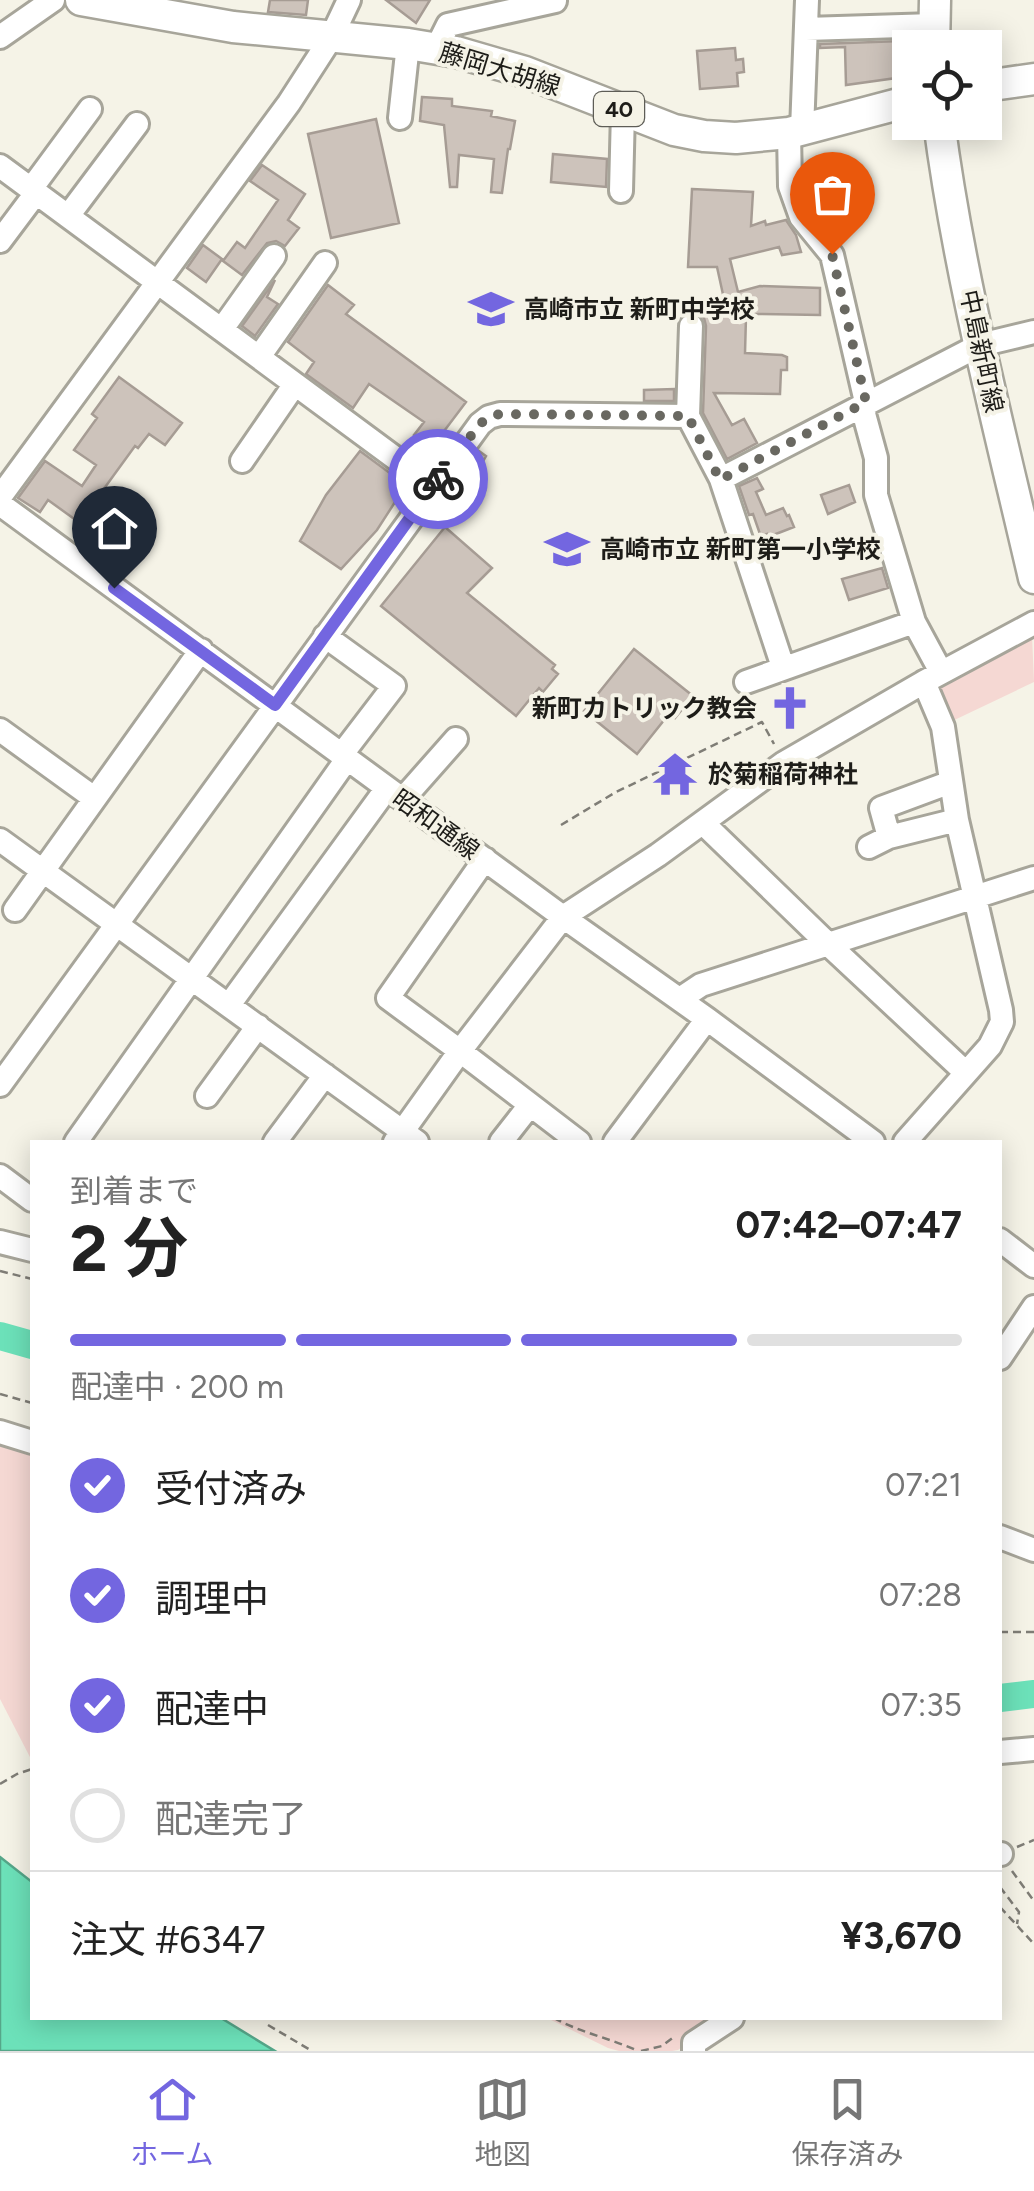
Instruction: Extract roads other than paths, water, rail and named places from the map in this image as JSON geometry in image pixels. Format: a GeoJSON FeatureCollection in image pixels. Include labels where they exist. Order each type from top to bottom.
{"type":"FeatureCollection","features":[{"type":"Feature","properties":{"kind":"main road","name":"藤岡大胡線"},"geometry":{"type":"LineString","coordinates":[[81,0],[234,26],[422,47],[480,58],[674,130],[704,136],[736,138],[795,131],[892,106]]}},
{"type":"Feature","properties":{"kind":"main road"},"geometry":{"type":"LineString","coordinates":[[1002,83],[1034,78]]}},
{"type":"Feature","properties":{"kind":"main road","name":"中島新町線"},"geometry":{"type":"LineString","coordinates":[[941,140],[980,345],[1034,578]]}},
{"type":"Feature","properties":{"kind":"street"},"geometry":{"type":"LineString","coordinates":[[0,37],[53,0]]}},
{"type":"Feature","properties":{"kind":"street"},"geometry":{"type":"LineString","coordinates":[[0,500],[289,103],[331,38],[349,0]]}},
{"type":"Feature","properties":{"kind":"street"},"geometry":{"type":"LineString","coordinates":[[807,0],[790,186],[800,216],[832,254],[866,402],[864,414],[876,458],[876,495],[933,677],[956,820],[1001,1010],[1002,1022],[990,1046],[908,1140]]}},
{"type":"Feature","properties":{"kind":"street"},"geometry":{"type":"LineString","coordinates":[[400,118],[422,47],[448,25],[554,2]]}},
{"type":"Feature","properties":{"kind":"street"},"geometry":{"type":"LineString","coordinates":[[806,29],[935,24]]}},
{"type":"Feature","properties":{"kind":"street"},"geometry":{"type":"LineString","coordinates":[[0,241],[90,109]]}},
{"type":"Feature","properties":{"kind":"street"},"geometry":{"type":"LineString","coordinates":[[621,191],[623,111]]}},
{"type":"Feature","properties":{"kind":"street"},"geometry":{"type":"LineString","coordinates":[[68,216],[137,124]]}},
{"type":"Feature","properties":{"kind":"street"},"geometry":{"type":"LineString","coordinates":[[0,166],[433,486]]}},
{"type":"Feature","properties":{"kind":"street"},"geometry":{"type":"LineString","coordinates":[[222,329],[274,256]]}},
{"type":"Feature","properties":{"kind":"street"},"geometry":{"type":"LineString","coordinates":[[259,357],[325,263]]}},
{"type":"Feature","properties":{"kind":"street"},"geometry":{"type":"LineString","coordinates":[[691,326],[688,416],[720,480],[783,667]]}},
{"type":"Feature","properties":{"kind":"street"},"geometry":{"type":"LineString","coordinates":[[720,480],[980,345],[1034,332]]}},
{"type":"Feature","properties":{"kind":"street"},"geometry":{"type":"LineString","coordinates":[[242,462],[295,384]]}},
{"type":"Feature","properties":{"kind":"street"},"geometry":{"type":"LineString","coordinates":[[0,1085],[480,424],[500,414],[688,416]]}},
{"type":"Feature","properties":{"kind":"street","name":"昭和通線"},"geometry":{"type":"LineString","coordinates":[[0,500],[344,757],[870,1140]]}},
{"type":"Feature","properties":{"kind":"street"},"geometry":{"type":"LineString","coordinates":[[746,682],[914,622]]}},
{"type":"Feature","properties":{"kind":"street"},"geometry":{"type":"LineString","coordinates":[[0,840],[325,1075],[405,1139],[460,1051],[562,917],[658,855],[784,763],[1034,623]]}},
{"type":"Feature","properties":{"kind":"street"},"geometry":{"type":"LineString","coordinates":[[77,1140],[394,686],[325,636]]}},
{"type":"Feature","properties":{"kind":"street"},"geometry":{"type":"LineString","coordinates":[[15,910],[200,650]]}},
{"type":"Feature","properties":{"kind":"street"},"geometry":{"type":"LineString","coordinates":[[0,730],[94,798]]}},
{"type":"Feature","properties":{"kind":"street"},"geometry":{"type":"LineString","coordinates":[[229,1005],[395,794],[456,739]]}},
{"type":"Feature","properties":{"kind":"street"},"geometry":{"type":"LineString","coordinates":[[951,782],[881,808],[879,842],[956,820]]}},
{"type":"Feature","properties":{"kind":"street"},"geometry":{"type":"LineString","coordinates":[[703,823],[965,1072]]}},
{"type":"Feature","properties":{"kind":"street"},"geometry":{"type":"LineString","coordinates":[[485,859],[388,998],[576,1140]]}},
{"type":"Feature","properties":{"kind":"street"},"geometry":{"type":"LineString","coordinates":[[680,999],[701,985],[1034,878]]}},
{"type":"Feature","properties":{"kind":"street"},"geometry":{"type":"LineString","coordinates":[[617,1140],[707,1019]]}},
{"type":"Feature","properties":{"kind":"street"},"geometry":{"type":"LineString","coordinates":[[207,1096],[258,1026]]}},
{"type":"Feature","properties":{"kind":"street"},"geometry":{"type":"LineString","coordinates":[[276,1140],[325,1075]]}},
{"type":"Feature","properties":{"kind":"street"},"geometry":{"type":"LineString","coordinates":[[503,1140],[530,1105]]}},
{"type":"Feature","properties":{"kind":"street"},"geometry":{"type":"LineString","coordinates":[[0,1176],[30,1198]]}},
{"type":"Feature","properties":{"kind":"street"},"geometry":{"type":"LineString","coordinates":[[0,1242],[30,1250]]}},
{"type":"Feature","properties":{"kind":"street"},"geometry":{"type":"LineString","coordinates":[[1002,1242],[1034,1266]]}},
{"type":"Feature","properties":{"kind":"street"},"geometry":{"type":"LineString","coordinates":[[1002,1355],[1034,1307]]}},
{"type":"Feature","properties":{"kind":"street"},"geometry":{"type":"LineString","coordinates":[[0,1432],[30,1441]]}},
{"type":"Feature","properties":{"kind":"street"},"geometry":{"type":"LineString","coordinates":[[1002,1538],[1034,1550]]}},
{"type":"Feature","properties":{"kind":"street"},"geometry":{"type":"LineString","coordinates":[[1002,1752],[1034,1749]]}},
{"type":"Feature","properties":{"kind":"street"},"geometry":{"type":"LineString","coordinates":[[686,2042],[694,2043],[729,2020]]}},
{"type":"Feature","properties":{"kind":"waterway"},"geometry":{"type":"LineString","coordinates":[[0,1336],[30,1344]]}},
{"type":"Feature","properties":{"kind":"waterway"},"geometry":{"type":"LineString","coordinates":[[1002,1698],[1034,1694]]}},
{"type":"Feature","properties":{"kind":"place","name":"高崎市立 新町中学校"},"geometry":{"type":"Point","coordinates":[491,309]}},
{"type":"Feature","properties":{"kind":"place","name":"高崎市立 新町第一小学校"},"geometry":{"type":"Point","coordinates":[567,549]}},
{"type":"Feature","properties":{"kind":"place","name":"新町カトリック教会"},"geometry":{"type":"Point","coordinates":[790,708]}},
{"type":"Feature","properties":{"kind":"place","name":"於菊稲荷神社"},"geometry":{"type":"Point","coordinates":[675,774]}}]}
